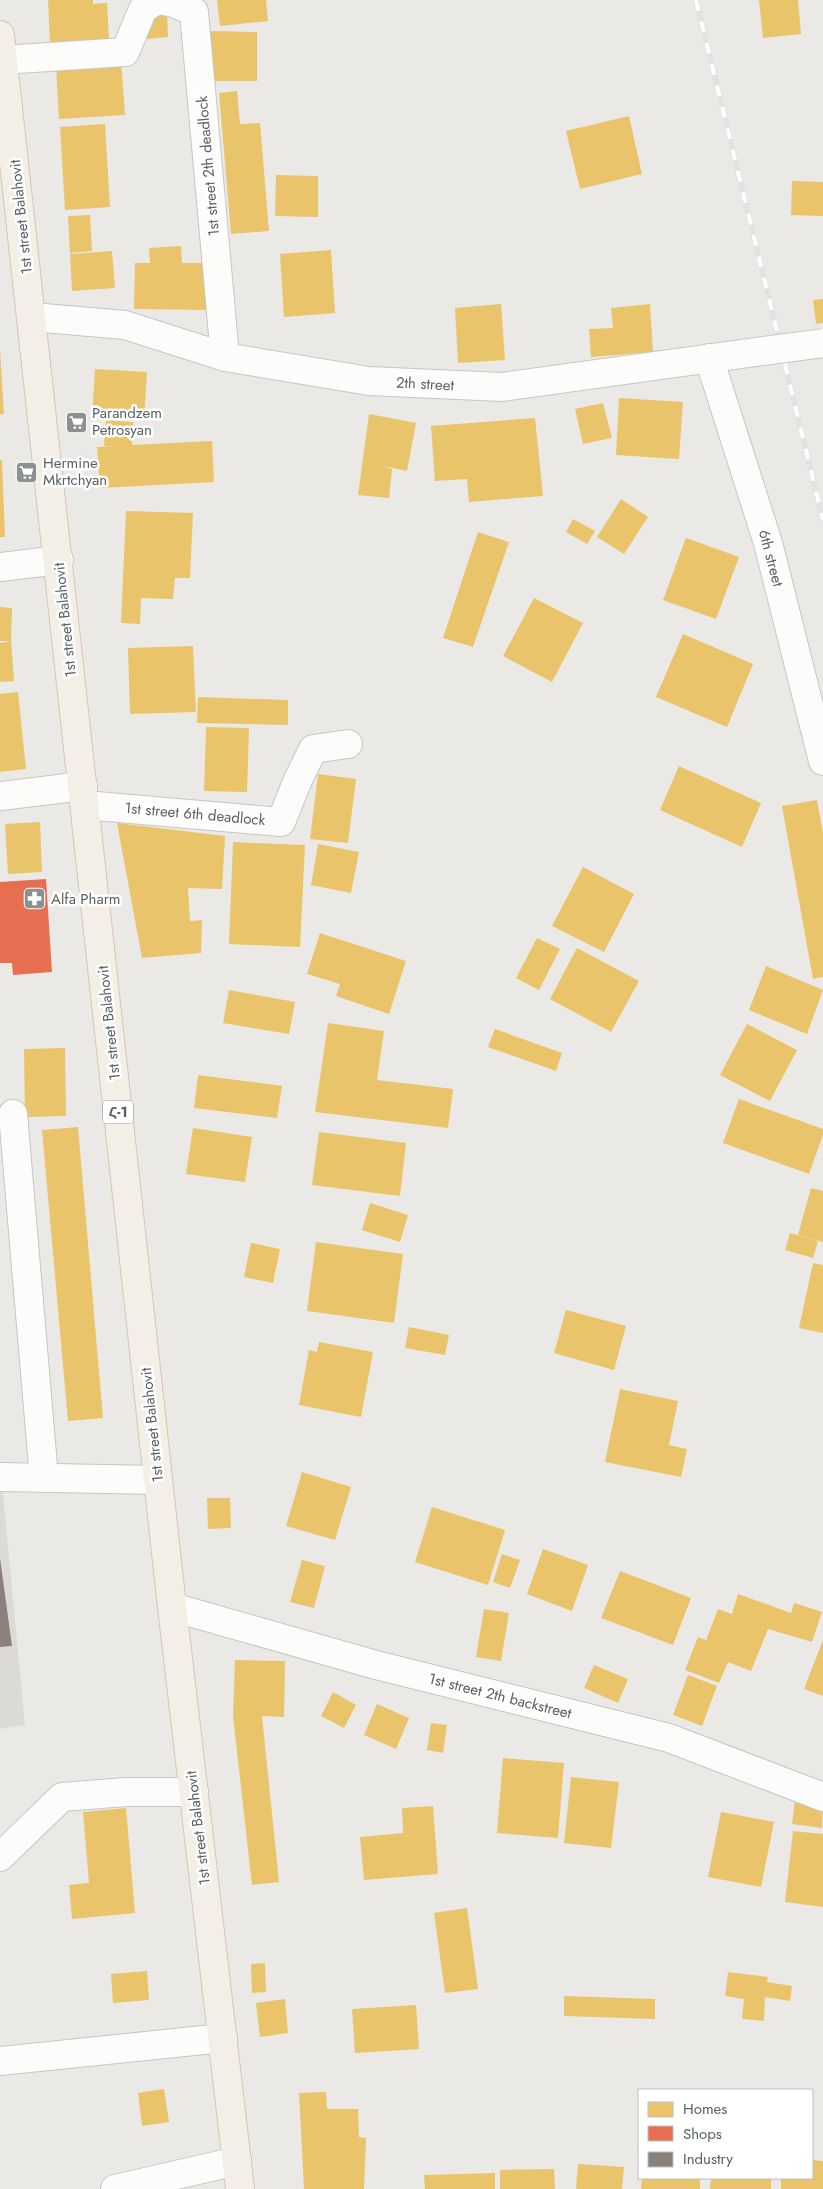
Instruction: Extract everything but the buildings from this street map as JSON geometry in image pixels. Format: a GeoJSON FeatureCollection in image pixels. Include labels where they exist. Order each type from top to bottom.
{"type":"FeatureCollection","features":[{"type":"Feature","properties":{"kind":"main road","name":"1st street Balahovit"},"geometry":{"type":"LineString","coordinates":[[1,45],[59,560],[172,1607],[240,2189]]}},
{"type":"Feature","properties":{"kind":"street"},"geometry":{"type":"LineString","coordinates":[[1,45],[125,52],[143,9],[158,0]]}},
{"type":"Feature","properties":{"kind":"street","name":"1st street 2th deadlock"},"geometry":{"type":"LineString","coordinates":[[158,0],[174,3],[194,12],[225,356]]}},
{"type":"Feature","properties":{"kind":"street","name":"2th street"},"geometry":{"type":"LineString","coordinates":[[32,317],[125,325],[225,356],[369,381],[502,387],[823,343]]}},
{"type":"Feature","properties":{"kind":"street","name":"6th street"},"geometry":{"type":"LineString","coordinates":[[722,356],[823,761]]}},
{"type":"Feature","properties":{"kind":"street"},"geometry":{"type":"LineString","coordinates":[[0,567],[59,560]]}},
{"type":"Feature","properties":{"kind":"street","name":"1st street 6th deadlock"},"geometry":{"type":"LineString","coordinates":[[84,796],[281,822],[296,782],[313,749],[348,744]]}},
{"type":"Feature","properties":{"kind":"street"},"geometry":{"type":"LineString","coordinates":[[0,796],[84,796]]}},
{"type":"Feature","properties":{"kind":"street"},"geometry":{"type":"LineString","coordinates":[[14,1114],[44,1478]]}},
{"type":"Feature","properties":{"kind":"street"},"geometry":{"type":"LineString","coordinates":[[0,1477],[158,1480]]}},
{"type":"Feature","properties":{"kind":"street","name":"1st street 2th backstreet"},"geometry":{"type":"LineString","coordinates":[[172,1607],[376,1666],[669,1738],[823,1797]]}},
{"type":"Feature","properties":{"kind":"street"},"geometry":{"type":"LineString","coordinates":[[0,1857],[62,1797],[126,1792],[194,1792]]}},
{"type":"Feature","properties":{"kind":"street"},"geometry":{"type":"LineString","coordinates":[[0,2061],[223,2038]]}},
{"type":"Feature","properties":{"kind":"street"},"geometry":{"type":"LineString","coordinates":[[115,2189],[237,2160]]}},
{"type":"Feature","properties":{"kind":"shaded area"},"geometry":{"type":"Polygon","coordinates":[[[0,1463],[25,1725],[0,1729],[0,1463]]]}},
{"type":"Feature","properties":{"kind":"railway"},"geometry":{"type":"LineString","coordinates":[[696,0],[823,520]]}},
{"type":"Feature","properties":{"kind":"place","name":"Parandzem Petrosyan"},"geometry":{"type":"Point","coordinates":[76,422]}},
{"type":"Feature","properties":{"kind":"place","name":"Hermine Mkrtchyan"},"geometry":{"type":"Point","coordinates":[27,472]}},
{"type":"Feature","properties":{"kind":"place","name":"Alfa Pharm"},"geometry":{"type":"Point","coordinates":[35,899]}}]}
